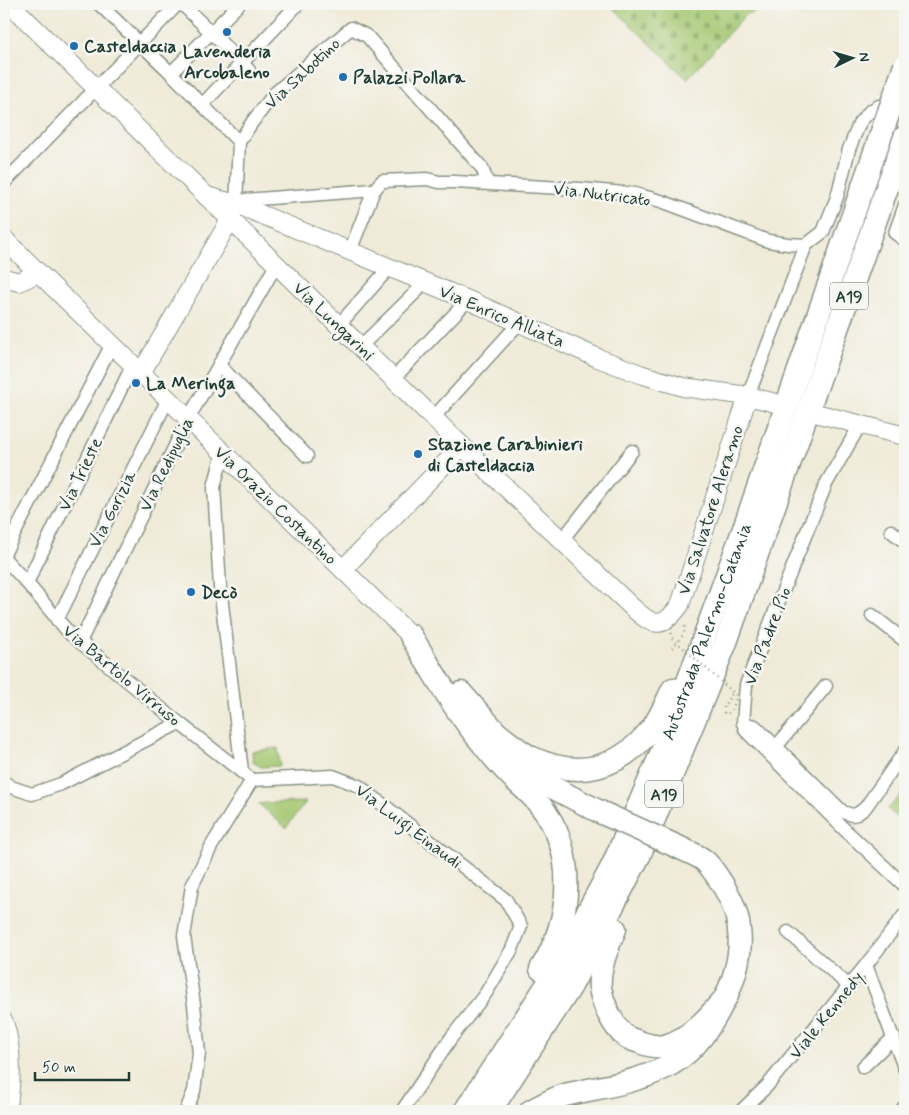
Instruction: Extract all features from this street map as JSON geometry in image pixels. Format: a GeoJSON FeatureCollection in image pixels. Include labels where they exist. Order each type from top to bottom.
{"type":"FeatureCollection","features":[{"type":"Feature","properties":{"kind":"highway","name":"A19"},"geometry":{"type":"LineString","coordinates":[[895,118],[905,66]]}},
{"type":"Feature","properties":{"kind":"highway","name":"Autostrada Palermo-Catania"},"geometry":{"type":"LineString","coordinates":[[465,1111],[553,976],[612,867],[664,747],[895,118]]}},
{"type":"Feature","properties":{"kind":"highway","name":"Autostrada Palermo-Catania"},"geometry":{"type":"LineString","coordinates":[[490,1111],[571,986],[639,856],[726,642],[905,137]]}},
{"type":"Feature","properties":{"kind":"highway"},"geometry":{"type":"LineString","coordinates":[[727,996],[698,1028],[667,1046],[652,1047],[625,1036],[619,1030],[609,1014],[600,987],[604,956],[625,906],[649,858],[735,644],[777,519],[793,455]]}},
{"type":"Feature","properties":{"kind":"highway"},"geometry":{"type":"LineString","coordinates":[[492,730],[528,756],[570,770],[591,769],[611,763],[624,754],[654,726],[672,690],[695,631],[743,531]]}},
{"type":"Feature","properties":{"kind":"highway"},"geometry":{"type":"LineString","coordinates":[[411,636],[492,730],[526,766],[554,788],[600,812],[676,846],[705,862],[720,880],[732,899],[739,920],[740,944],[737,968],[727,996],[706,1032],[686,1054],[664,1068],[636,1079],[564,1095],[531,1111]]}},
{"type":"Feature","properties":{"kind":"highway"},"geometry":{"type":"LineString","coordinates":[[411,636],[460,716],[483,745],[540,804],[552,822],[560,838],[567,880],[560,925],[547,958],[451,1111]]}},
{"type":"Feature","properties":{"kind":"street"},"geometry":{"type":"LineString","coordinates":[[10,4],[97,88]]}},
{"type":"Feature","properties":{"kind":"street"},"geometry":{"type":"LineString","coordinates":[[99,4],[239,142],[233,212],[137,368]]}},
{"type":"Feature","properties":{"kind":"street"},"geometry":{"type":"LineString","coordinates":[[4,183],[178,4]]}},
{"type":"Feature","properties":{"kind":"street"},"geometry":{"type":"LineString","coordinates":[[182,4],[246,66]]}},
{"type":"Feature","properties":{"kind":"street"},"geometry":{"type":"LineString","coordinates":[[171,73],[238,4]]}},
{"type":"Feature","properties":{"kind":"street"},"geometry":{"type":"LineString","coordinates":[[202,105],[246,66],[298,4]]}},
{"type":"Feature","properties":{"kind":"street","name":"Via Sabotino"},"geometry":{"type":"LineString","coordinates":[[239,142],[275,93],[351,28],[367,36],[482,168],[488,184]]}},
{"type":"Feature","properties":{"kind":"street","name":"Via Enrico Alliata"},"geometry":{"type":"LineString","coordinates":[[97,88],[206,196],[233,212],[350,251],[520,322],[598,358],[640,374],[683,387],[748,396],[776,403]]}},
{"type":"Feature","properties":{"kind":"street"},"geometry":{"type":"LineString","coordinates":[[748,396],[806,245],[823,232],[837,197],[849,149],[860,122],[870,111],[879,106],[895,118]]}},
{"type":"Feature","properties":{"kind":"street","name":"Via Nutricato"},"geometry":{"type":"LineString","coordinates":[[233,212],[245,200],[374,190],[382,181],[427,179],[439,182],[580,189],[635,194],[661,201],[768,241],[806,245]]}},
{"type":"Feature","properties":{"kind":"street"},"geometry":{"type":"LineString","coordinates":[[350,251],[374,190]]}},
{"type":"Feature","properties":{"kind":"street"},"geometry":{"type":"LineString","coordinates":[[905,207],[895,233],[905,240]]}},
{"type":"Feature","properties":{"kind":"street","name":"Via Lungarini"},"geometry":{"type":"LineString","coordinates":[[233,212],[276,265],[393,380],[645,620],[654,624],[670,622]]}},
{"type":"Feature","properties":{"kind":"street","name":"Via Orazio Costantino"},"geometry":{"type":"LineString","coordinates":[[4,238],[411,636]]}},
{"type":"Feature","properties":{"kind":"street","name":"Via Redipuglia"},"geometry":{"type":"LineString","coordinates":[[80,642],[188,419],[276,265]]}},
{"type":"Feature","properties":{"kind":"street"},"geometry":{"type":"LineString","coordinates":[[338,326],[389,268]]}},
{"type":"Feature","properties":{"kind":"street"},"geometry":{"type":"LineString","coordinates":[[4,278],[19,282],[38,273]]}},
{"type":"Feature","properties":{"kind":"street"},"geometry":{"type":"LineString","coordinates":[[360,347],[417,291]]}},
{"type":"Feature","properties":{"kind":"street"},"geometry":{"type":"LineString","coordinates":[[393,380],[468,300]]}},
{"type":"Feature","properties":{"kind":"street"},"geometry":{"type":"LineString","coordinates":[[433,418],[520,322]]}},
{"type":"Feature","properties":{"kind":"street"},"geometry":{"type":"LineString","coordinates":[[4,554],[112,344]]}},
{"type":"Feature","properties":{"kind":"street"},"geometry":{"type":"LineString","coordinates":[[218,365],[307,456]]}},
{"type":"Feature","properties":{"kind":"street","name":"Via Trieste"},"geometry":{"type":"LineString","coordinates":[[27,583],[137,368]]}},
{"type":"Feature","properties":{"kind":"street","name":"Via Salvatore Aleramo"},"geometry":{"type":"LineString","coordinates":[[670,622],[680,605],[748,396]]}},
{"type":"Feature","properties":{"kind":"street","name":"Via Gorizia"},"geometry":{"type":"LineString","coordinates":[[57,620],[168,399]]}},
{"type":"Feature","properties":{"kind":"street"},"geometry":{"type":"LineString","coordinates":[[819,414],[905,436]]}},
{"type":"Feature","properties":{"kind":"street","name":"Via Padre Pio"},"geometry":{"type":"LineString","coordinates":[[744,723],[746,685],[826,484],[860,425]]}},
{"type":"Feature","properties":{"kind":"street"},"geometry":{"type":"LineString","coordinates":[[343,570],[462,446]]}},
{"type":"Feature","properties":{"kind":"street"},"geometry":{"type":"LineString","coordinates":[[562,540],[632,450]]}},
{"type":"Feature","properties":{"kind":"street"},"geometry":{"type":"LineString","coordinates":[[223,453],[214,487],[220,587],[242,771]]}},
{"type":"Feature","properties":{"kind":"street"},"geometry":{"type":"LineString","coordinates":[[891,530],[905,542]]}},
{"type":"Feature","properties":{"kind":"street","name":"Via Bartolo Virruso"},"geometry":{"type":"LineString","coordinates":[[4,558],[57,620],[80,642],[179,724],[252,780]]}},
{"type":"Feature","properties":{"kind":"street"},"geometry":{"type":"LineString","coordinates":[[872,615],[905,641]]}},
{"type":"Feature","properties":{"kind":"street"},"geometry":{"type":"LineString","coordinates":[[776,747],[826,686]]}},
{"type":"Feature","properties":{"kind":"street"},"geometry":{"type":"LineString","coordinates":[[905,751],[865,808],[861,812],[852,815],[843,812],[755,726],[744,723],[746,731],[844,829],[905,886]]}},
{"type":"Feature","properties":{"kind":"street"},"geometry":{"type":"LineString","coordinates":[[4,782],[11,787],[32,794],[61,784],[179,724]]}},
{"type":"Feature","properties":{"kind":"street","name":"Via Luigi Einaudi"},"geometry":{"type":"LineString","coordinates":[[252,780],[333,776],[359,786],[506,900],[520,926],[512,949],[486,994],[451,1038],[402,1111]]}},
{"type":"Feature","properties":{"kind":"street"},"geometry":{"type":"LineString","coordinates":[[186,1111],[194,1091],[199,1053],[184,936],[192,886],[212,845],[252,780]]}},
{"type":"Feature","properties":{"kind":"street","name":"Viale Kennedy"},"geometry":{"type":"LineString","coordinates":[[741,1111],[767,1086],[905,914]]}},
{"type":"Feature","properties":{"kind":"street"},"geometry":{"type":"LineString","coordinates":[[788,932],[849,986]]}},
{"type":"Feature","properties":{"kind":"street"},"geometry":{"type":"LineString","coordinates":[[866,965],[905,1070]]}},
{"type":"Feature","properties":{"kind":"street"},"geometry":{"type":"LineString","coordinates":[[4,1022],[8,1033],[11,1054],[7,1111]]}},
{"type":"Feature","properties":{"kind":"street"},"geometry":{"type":"LineString","coordinates":[[863,1067],[894,1037]]}},
{"type":"Feature","properties":{"kind":"street"},"geometry":{"type":"LineString","coordinates":[[901,1111],[905,1106]]}},
{"type":"Feature","properties":{"kind":"path"},"geometry":{"type":"LineString","coordinates":[[672,648],[684,634],[685,623],[679,619],[670,622],[672,638],[736,695],[731,711],[727,714],[724,712]]}},
{"type":"Feature","properties":{"kind":"green space"},"geometry":{"type":"Polygon","coordinates":[[[609,4],[763,4],[750,15],[747,13],[687,79],[609,4]]]}},
{"type":"Feature","properties":{"kind":"green space"},"geometry":{"type":"Polygon","coordinates":[[[278,748],[280,766],[261,767],[253,762],[252,751],[278,748]]]}},
{"type":"Feature","properties":{"kind":"green space"},"geometry":{"type":"Polygon","coordinates":[[[905,790],[905,825],[888,809],[905,790]]]}},
{"type":"Feature","properties":{"kind":"green space"},"geometry":{"type":"Polygon","coordinates":[[[306,802],[286,828],[259,804],[266,803],[306,802]]]}},
{"type":"Feature","properties":{"kind":"place","name":"Lavenderia Arcobaleno"},"geometry":{"type":"Point","coordinates":[227,32]}},
{"type":"Feature","properties":{"kind":"place","name":"Casteldaccia"},"geometry":{"type":"Point","coordinates":[74,46]}},
{"type":"Feature","properties":{"kind":"place","name":"Palazzi Pollara"},"geometry":{"type":"Point","coordinates":[343,77]}},
{"type":"Feature","properties":{"kind":"place","name":"La Meringa"},"geometry":{"type":"Point","coordinates":[136,383]}},
{"type":"Feature","properties":{"kind":"place","name":"Stazione Carabinieri di Casteldaccia"},"geometry":{"type":"Point","coordinates":[418,454]}},
{"type":"Feature","properties":{"kind":"place","name":"Decò"},"geometry":{"type":"Point","coordinates":[191,592]}}]}
